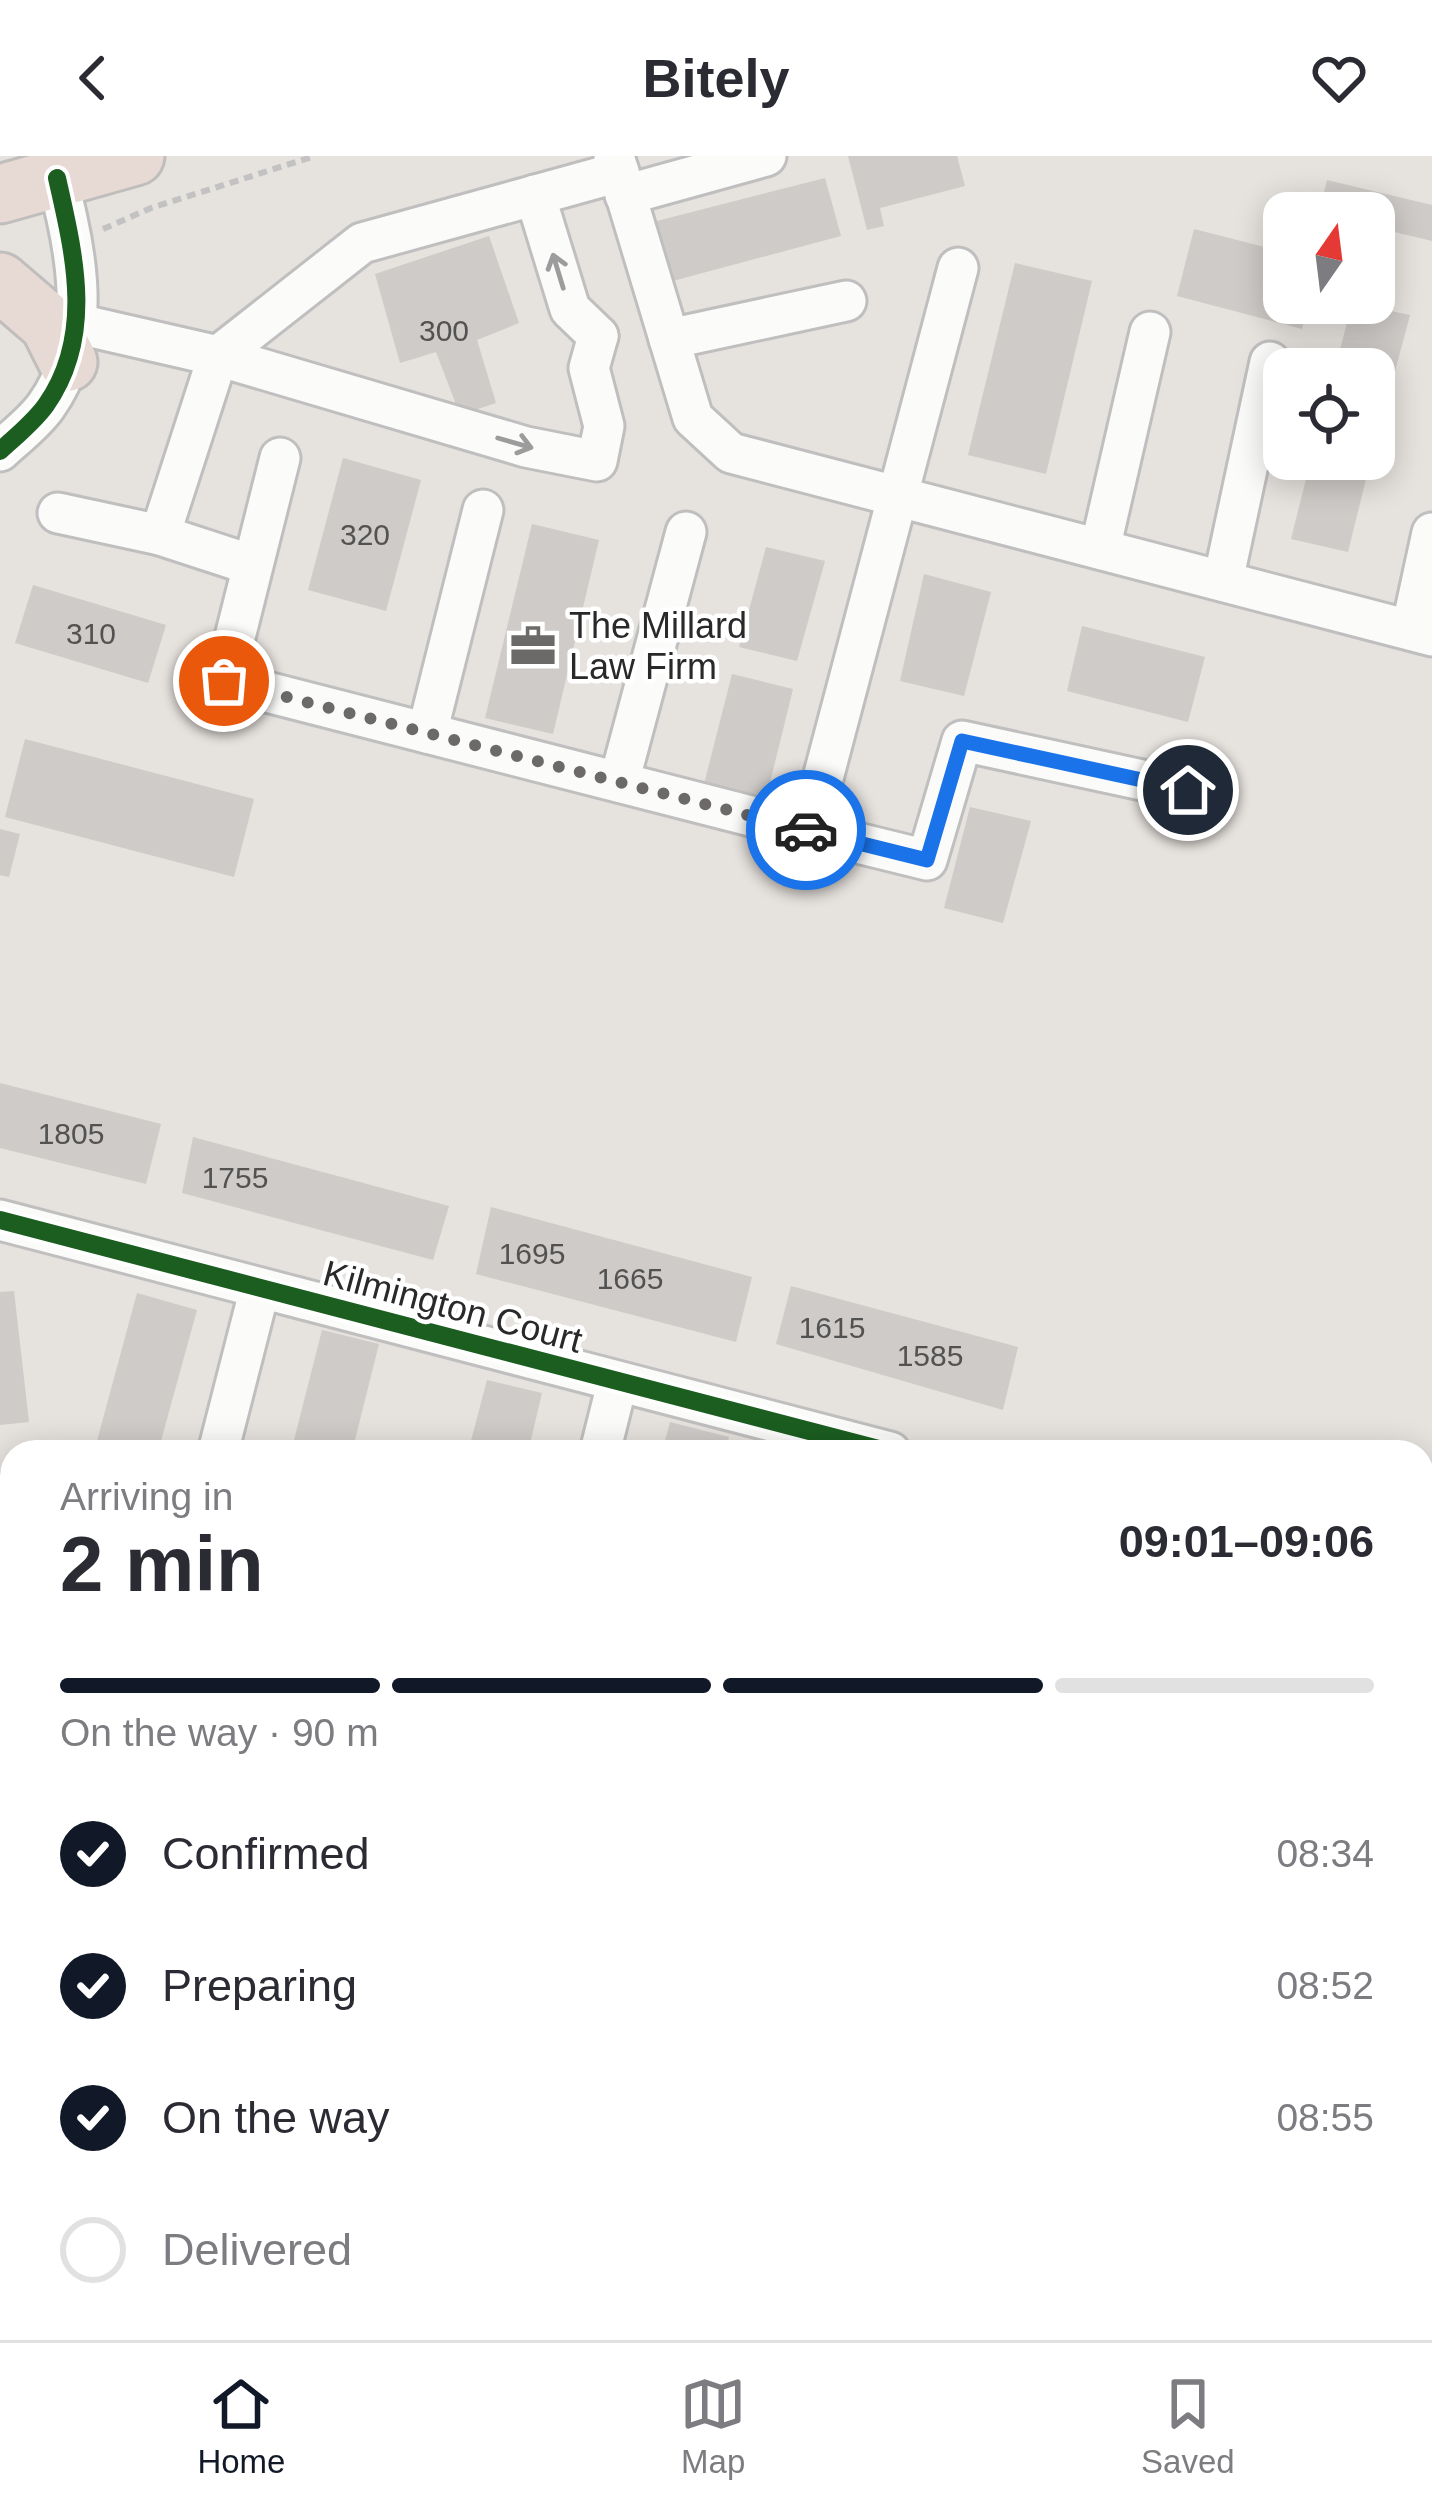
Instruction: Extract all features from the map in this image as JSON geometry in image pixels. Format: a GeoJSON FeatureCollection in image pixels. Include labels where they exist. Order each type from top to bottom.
{"type":"FeatureCollection","features":[{"type":"Feature","properties":{"kind":"highway"},"geometry":{"type":"LineString","coordinates":[[0,194],[54,167],[135,156]]}},
{"type":"Feature","properties":{"kind":"highway"},"geometry":{"type":"LineString","coordinates":[[0,283],[73,343]]}},
{"type":"Feature","properties":{"kind":"street"},"geometry":{"type":"LineString","coordinates":[[160,535],[218,356],[362,243],[619,175],[766,156]]}},
{"type":"Feature","properties":{"kind":"street"},"geometry":{"type":"LineString","coordinates":[[0,452],[45,408],[73,343],[71,239],[54,167]]}},
{"type":"Feature","properties":{"kind":"street"},"geometry":{"type":"LineString","coordinates":[[619,175],[693,418],[731,453],[1422,633],[1432,533]]}},
{"type":"Feature","properties":{"kind":"street"},"geometry":{"type":"LineString","coordinates":[[535,196],[570,310],[598,336],[846,302]]}},
{"type":"Feature","properties":{"kind":"street"},"geometry":{"type":"LineString","coordinates":[[809,831],[958,268]]}},
{"type":"Feature","properties":{"kind":"street"},"geometry":{"type":"LineString","coordinates":[[1100,549],[1150,332]]}},
{"type":"Feature","properties":{"kind":"street"},"geometry":{"type":"LineString","coordinates":[[73,343],[218,356],[526,447],[597,461],[604,427],[589,368],[598,336]]}},
{"type":"Feature","properties":{"kind":"street"},"geometry":{"type":"LineString","coordinates":[[1222,581],[1263,394]]}},
{"type":"Feature","properties":{"kind":"street"},"geometry":{"type":"LineString","coordinates":[[280,458],[224,681],[927,860],[962,741],[1188,790]]}},
{"type":"Feature","properties":{"kind":"street"},"geometry":{"type":"LineString","coordinates":[[427,733],[483,510]]}},
{"type":"Feature","properties":{"kind":"street"},"geometry":{"type":"LineString","coordinates":[[58,513],[160,535],[252,566]]}},
{"type":"Feature","properties":{"kind":"street"},"geometry":{"type":"LineString","coordinates":[[619,782],[686,532]]}},
{"type":"Feature","properties":{"kind":"street","name":"Kilmington Court"},"geometry":{"type":"LineString","coordinates":[[0,1220],[842,1440]]}},
{"type":"Feature","properties":{"kind":"street"},"geometry":{"type":"LineString","coordinates":[[221,1440],[260,1288]]}},
{"type":"Feature","properties":{"kind":"street"},"geometry":{"type":"LineString","coordinates":[[603,1440],[617,1384]]}},
{"type":"Feature","properties":{"kind":"path"},"geometry":{"type":"LineString","coordinates":[[71,239],[315,156]]}},
{"type":"Feature","properties":{"kind":"building"},"geometry":{"type":"Polygon","coordinates":[[[848,156],[957,156],[965,186],[880,208],[884,226],[867,230],[848,156]]]}},
{"type":"Feature","properties":{"kind":"building"},"geometry":{"type":"Polygon","coordinates":[[[825,178],[841,236],[669,282],[653,222],[825,178]]]}},
{"type":"Feature","properties":{"kind":"building"},"geometry":{"type":"Polygon","coordinates":[[[1327,180],[1377,192],[1324,192],[1327,180]]]}},
{"type":"Feature","properties":{"kind":"building"},"geometry":{"type":"Polygon","coordinates":[[[1395,196],[1432,205],[1432,241],[1395,232],[1395,196]]]}},
{"type":"Feature","properties":{"kind":"building"},"geometry":{"type":"Polygon","coordinates":[[[1194,229],[1263,247],[1263,319],[1177,296],[1194,229]]]}},
{"type":"Feature","properties":{"kind":"building"},"geometry":{"type":"Polygon","coordinates":[[[489,236],[519,323],[477,340],[496,403],[460,415],[436,352],[400,363],[375,274],[489,236]]]}},
{"type":"Feature","properties":{"kind":"building"},"geometry":{"type":"Polygon","coordinates":[[[1015,263],[1092,281],[1046,474],[968,455],[1015,263]]]}},
{"type":"Feature","properties":{"kind":"building"},"geometry":{"type":"Polygon","coordinates":[[[1395,312],[1410,315],[1395,371],[1395,348],[1340,348],[1347,324],[1395,324],[1395,312]]]}},
{"type":"Feature","properties":{"kind":"building"},"geometry":{"type":"Polygon","coordinates":[[[343,458],[421,480],[386,611],[308,590],[343,458]]]}},
{"type":"Feature","properties":{"kind":"building"},"geometry":{"type":"Polygon","coordinates":[[[1306,480],[1366,480],[1348,552],[1291,539],[1306,480]]]}},
{"type":"Feature","properties":{"kind":"building"},"geometry":{"type":"Polygon","coordinates":[[[532,524],[599,540],[553,734],[485,718],[532,524]]]}},
{"type":"Feature","properties":{"kind":"building"},"geometry":{"type":"Polygon","coordinates":[[[766,547],[825,561],[797,661],[739,647],[766,547]]]}},
{"type":"Feature","properties":{"kind":"building"},"geometry":{"type":"Polygon","coordinates":[[[924,574],[991,592],[964,696],[900,681],[924,574]]]}},
{"type":"Feature","properties":{"kind":"building"},"geometry":{"type":"Polygon","coordinates":[[[33,585],[166,625],[148,683],[15,643],[33,585]]]}},
{"type":"Feature","properties":{"kind":"building"},"geometry":{"type":"Polygon","coordinates":[[[1082,626],[1205,657],[1188,722],[1067,691],[1082,626]]]}},
{"type":"Feature","properties":{"kind":"building"},"geometry":{"type":"Polygon","coordinates":[[[732,674],[793,689],[765,803],[703,788],[732,674]]]}},
{"type":"Feature","properties":{"kind":"building"},"geometry":{"type":"Polygon","coordinates":[[[25,739],[254,799],[234,877],[5,817],[25,739]]]}},
{"type":"Feature","properties":{"kind":"building"},"geometry":{"type":"Polygon","coordinates":[[[970,807],[1031,821],[1003,923],[944,908],[970,807]]]}},
{"type":"Feature","properties":{"kind":"building"},"geometry":{"type":"Polygon","coordinates":[[[0,829],[20,834],[9,877],[0,875],[0,829]]]}},
{"type":"Feature","properties":{"kind":"building"},"geometry":{"type":"Polygon","coordinates":[[[0,1083],[161,1124],[146,1184],[0,1148],[0,1083]]]}},
{"type":"Feature","properties":{"kind":"building"},"geometry":{"type":"Polygon","coordinates":[[[193,1137],[449,1206],[433,1260],[182,1193],[193,1137]]]}},
{"type":"Feature","properties":{"kind":"building"},"geometry":{"type":"Polygon","coordinates":[[[491,1207],[752,1277],[736,1342],[476,1274],[491,1207]]]}},
{"type":"Feature","properties":{"kind":"building"},"geometry":{"type":"Polygon","coordinates":[[[791,1286],[1018,1347],[1003,1410],[776,1344],[791,1286]]]}},
{"type":"Feature","properties":{"kind":"building"},"geometry":{"type":"Polygon","coordinates":[[[14,1291],[29,1422],[0,1425],[0,1292],[14,1291]]]}},
{"type":"Feature","properties":{"kind":"building"},"geometry":{"type":"Polygon","coordinates":[[[137,1293],[197,1310],[161,1440],[97,1440],[137,1293]]]}},
{"type":"Feature","properties":{"kind":"building"},"geometry":{"type":"Polygon","coordinates":[[[322,1330],[379,1344],[355,1440],[294,1440],[322,1330]]]}},
{"type":"Feature","properties":{"kind":"building"},"geometry":{"type":"Polygon","coordinates":[[[487,1380],[542,1393],[531,1440],[471,1440],[487,1380]]]}},
{"type":"Feature","properties":{"kind":"building"},"geometry":{"type":"Polygon","coordinates":[[[670,1422],[729,1437],[728,1440],[665,1440],[670,1422]]]}},
{"type":"Feature","properties":{"kind":"cycle path"},"geometry":{"type":"LineString","coordinates":[[0,451],[46,405],[71,351],[74,265],[57,178]]}},
{"type":"Feature","properties":{"kind":"cycle path"},"geometry":{"type":"LineString","coordinates":[[0,1220],[844,1440]]}},
{"type":"Feature","properties":{"kind":"way so far"},"geometry":{"type":"LineString","coordinates":[[224,681],[806,830]]}},
{"type":"Feature","properties":{"kind":"place","name":"The Millard Law Firm"},"geometry":{"type":"Point","coordinates":[533,646]}},
{"type":"Feature","properties":{"kind":"route"},"geometry":{"type":"LineString","coordinates":[[806,830],[927,860],[962,741],[1188,790]]}}]}
